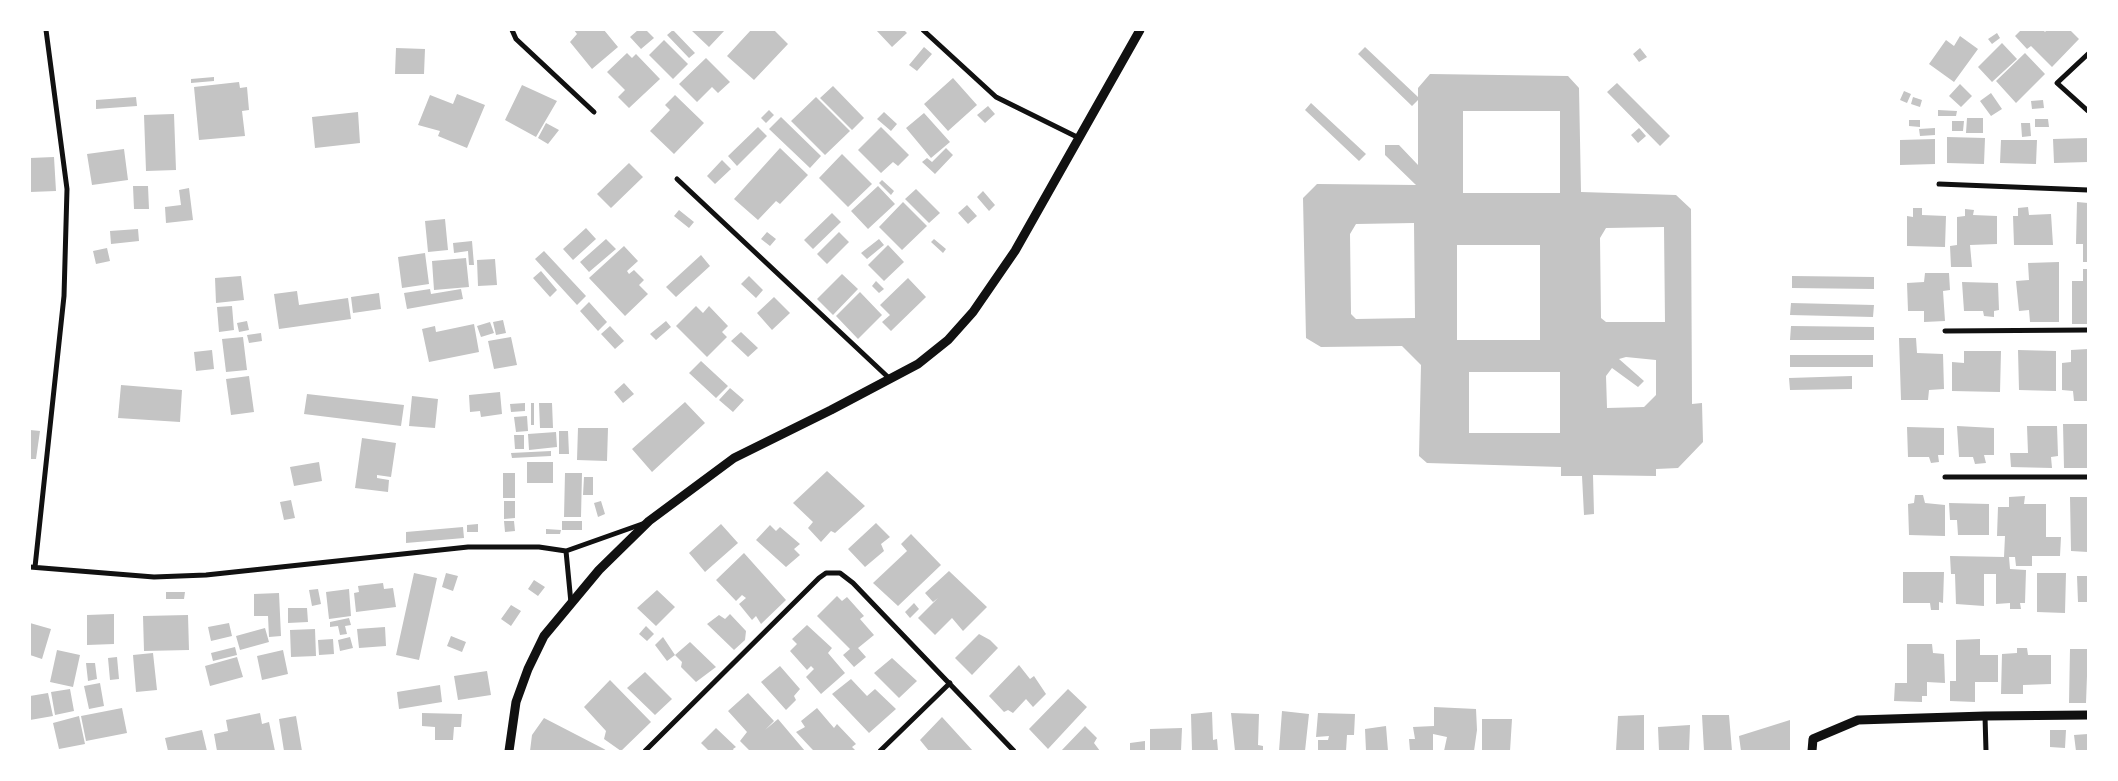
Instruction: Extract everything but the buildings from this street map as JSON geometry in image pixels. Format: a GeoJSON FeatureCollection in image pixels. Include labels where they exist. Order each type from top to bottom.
{"type":"FeatureCollection","features":[{"type":"Feature","properties":{"kind":"street"},"geometry":{"type":"LineString","coordinates":[[46,30],[67,189],[64,296],[33,567],[154,577],[201,576],[468,547],[539,547],[566,551],[649,521]]}},
{"type":"Feature","properties":{"kind":"street"},"geometry":{"type":"LineString","coordinates":[[512,30],[516,39],[594,112]]}},
{"type":"Feature","properties":{"kind":"street"},"geometry":{"type":"LineString","coordinates":[[923,30],[996,97],[1078,138]]}},
{"type":"Feature","properties":{"kind":"street"},"geometry":{"type":"LineString","coordinates":[[509,751],[516,702],[528,669],[544,636],[599,570],[649,521],[734,458],[918,364],[948,340],[973,312],[1015,251],[1140,30]]}},
{"type":"Feature","properties":{"kind":"street"},"geometry":{"type":"LineString","coordinates":[[2088,54],[2057,83],[2088,111]]}},
{"type":"Feature","properties":{"kind":"street"},"geometry":{"type":"LineString","coordinates":[[677,179],[890,379]]}},
{"type":"Feature","properties":{"kind":"street"},"geometry":{"type":"LineString","coordinates":[[1939,184],[2088,190]]}},
{"type":"Feature","properties":{"kind":"street"},"geometry":{"type":"LineString","coordinates":[[1944,332],[2088,330]]}},
{"type":"Feature","properties":{"kind":"street"},"geometry":{"type":"LineString","coordinates":[[1944,477],[2088,477]]}},
{"type":"Feature","properties":{"kind":"street"},"geometry":{"type":"LineString","coordinates":[[566,551],[571,604]]}},
{"type":"Feature","properties":{"kind":"street"},"geometry":{"type":"LineString","coordinates":[[645,751],[819,578],[826,574],[840,573],[853,583],[1014,751]]}},
{"type":"Feature","properties":{"kind":"street"},"geometry":{"type":"LineString","coordinates":[[880,751],[950,683]]}},
{"type":"Feature","properties":{"kind":"street"},"geometry":{"type":"LineString","coordinates":[[1812,751],[1813,738],[1858,720],[2088,715]]}},
{"type":"Feature","properties":{"kind":"street"},"geometry":{"type":"LineString","coordinates":[[1985,716],[1986,751]]}}]}
